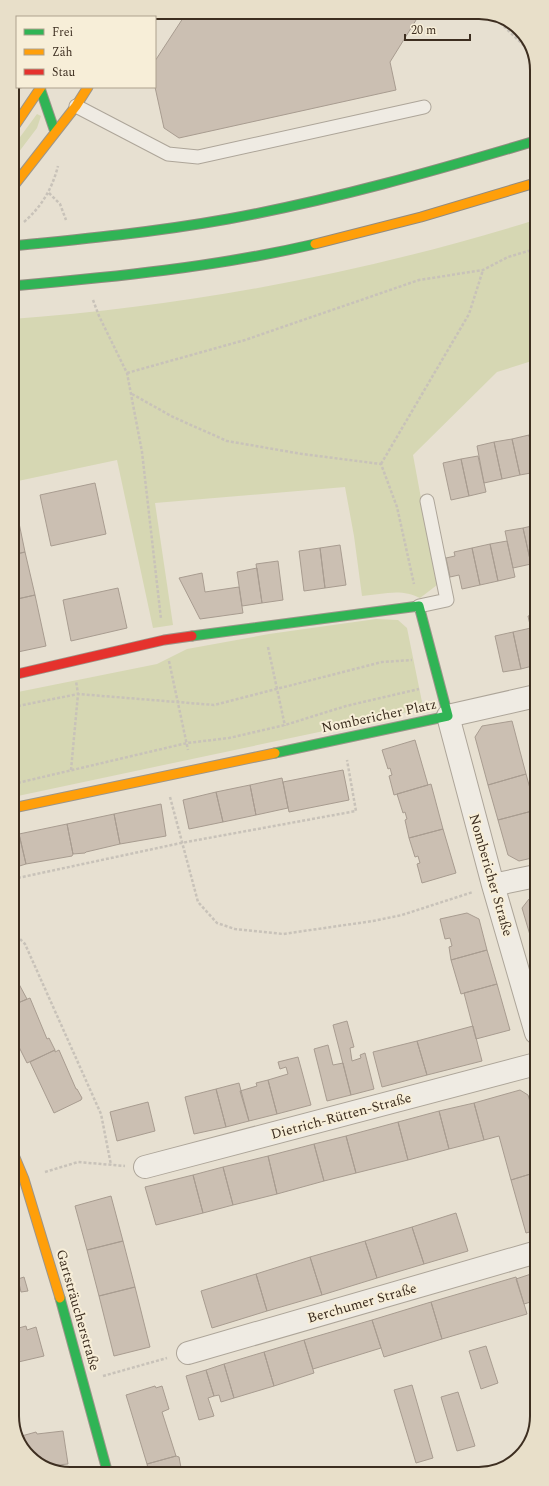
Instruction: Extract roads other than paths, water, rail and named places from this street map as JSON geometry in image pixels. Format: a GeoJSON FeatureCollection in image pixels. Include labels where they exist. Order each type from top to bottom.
{"type":"FeatureCollection","features":[{"type":"Feature","properties":{"kind":"main road"},"geometry":{"type":"LineString","coordinates":[[19,120],[42,88]]}},
{"type":"Feature","properties":{"kind":"main road"},"geometry":{"type":"LineString","coordinates":[[43,88],[55,132]]}},
{"type":"Feature","properties":{"kind":"main road"},"geometry":{"type":"LineString","coordinates":[[19,179],[76,106],[87,88]]}},
{"type":"Feature","properties":{"kind":"main road"},"geometry":{"type":"LineString","coordinates":[[19,245],[95,238],[227,219],[337,196],[452,166],[530,143]]}},
{"type":"Feature","properties":{"kind":"main road"},"geometry":{"type":"LineString","coordinates":[[19,285],[104,278],[229,261],[341,238],[462,206],[530,185]]}},
{"type":"Feature","properties":{"kind":"main road"},"geometry":{"type":"LineString","coordinates":[[19,674],[164,640],[419,606]]}},
{"type":"Feature","properties":{"kind":"main road","name":"Nombericher Platz"},"geometry":{"type":"LineString","coordinates":[[19,807],[448,716],[419,606]]}},
{"type":"Feature","properties":{"kind":"main road","name":"Gartsträucherstraße"},"geometry":{"type":"LineString","coordinates":[[19,1167],[47,1252],[106,1467]]}},
{"type":"Feature","properties":{"kind":"street"},"geometry":{"type":"LineString","coordinates":[[448,716],[530,697]]}},
{"type":"Feature","properties":{"kind":"street","name":"Nombericher Straße"},"geometry":{"type":"LineString","coordinates":[[448,716],[493,885],[530,1012]]}},
{"type":"Feature","properties":{"kind":"street"},"geometry":{"type":"LineString","coordinates":[[493,885],[530,877]]}},
{"type":"Feature","properties":{"kind":"street","name":"Dietrich-Rütten-Straße"},"geometry":{"type":"LineString","coordinates":[[145,1167],[530,1066]]}},
{"type":"Feature","properties":{"kind":"street","name":"Berchumer Straße"},"geometry":{"type":"LineString","coordinates":[[188,1353],[530,1254]]}},
{"type":"Feature","properties":{"kind":"lane"},"geometry":{"type":"LineString","coordinates":[[76,106],[168,154],[198,157],[424,107]]}},
{"type":"Feature","properties":{"kind":"lane"},"geometry":{"type":"LineString","coordinates":[[419,606],[447,600],[427,500]]}}]}
